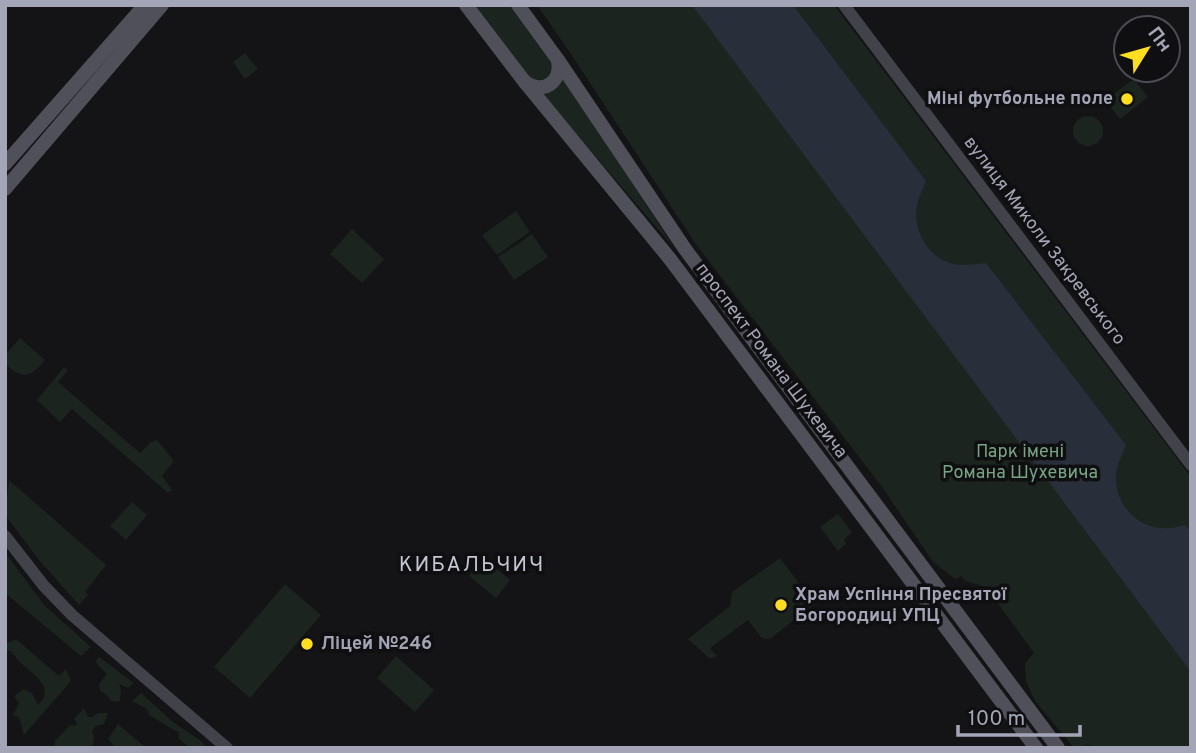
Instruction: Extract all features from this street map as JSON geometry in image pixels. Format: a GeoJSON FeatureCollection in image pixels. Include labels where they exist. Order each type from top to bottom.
{"type":"FeatureCollection","features":[{"type":"Feature","properties":{"kind":"main road"},"geometry":{"type":"LineString","coordinates":[[5,164],[145,5]]}},
{"type":"Feature","properties":{"kind":"main road"},"geometry":{"type":"LineString","coordinates":[[5,190],[162,5]]}},
{"type":"Feature","properties":{"kind":"main road","name":"проспект Романа Шухевича"},"geometry":{"type":"LineString","coordinates":[[466,5],[524,81],[670,259],[1036,748]]}},
{"type":"Feature","properties":{"kind":"main road","name":"проспект Романа Шухевича"},"geometry":{"type":"LineString","coordinates":[[517,5],[558,60],[685,249],[1058,748]]}},
{"type":"Feature","properties":{"kind":"main road"},"geometry":{"type":"LineString","coordinates":[[524,81],[539,88],[551,83],[558,72],[558,60]]}},
{"type":"Feature","properties":{"kind":"street","name":"вулиця Миколи Закревського"},"geometry":{"type":"LineString","coordinates":[[844,5],[1191,465]]}},
{"type":"Feature","properties":{"kind":"street"},"geometry":{"type":"LineString","coordinates":[[5,536],[44,586],[72,615],[227,748]]}},
{"type":"Feature","properties":{"kind":"green space"},"geometry":{"type":"Polygon","coordinates":[[[475,5],[509,5],[552,64],[546,78],[530,78],[475,5]]]}},
{"type":"Feature","properties":{"kind":"green space","name":"Парк імені Романа Шухевича"},"geometry":{"type":"Polygon","coordinates":[[[537,5],[834,5],[1191,477],[1191,748],[1092,748],[1090,745],[1074,748],[1035,701],[1026,681],[1025,663],[1034,653],[986,587],[965,581],[961,576],[955,579],[933,562],[882,487],[695,243],[537,5]]]}},
{"type":"Feature","properties":{"kind":"green space"},"geometry":{"type":"Polygon","coordinates":[[[245,53],[258,69],[245,79],[233,62],[245,53]]]}},
{"type":"Feature","properties":{"kind":"green space"},"geometry":{"type":"Polygon","coordinates":[[[563,78],[675,249],[543,95],[556,89],[563,78]]]}},
{"type":"Feature","properties":{"kind":"green space","name":"Міні футбольне поле"},"geometry":{"type":"Polygon","coordinates":[[[1127,84],[1138,84],[1148,97],[1120,119],[1105,100],[1127,84]]]}},
{"type":"Feature","properties":{"kind":"green space"},"geometry":{"type":"Polygon","coordinates":[[[1088,116],[1094,117],[1102,125],[1102,137],[1094,145],[1088,146],[1082,145],[1074,137],[1073,131],[1074,125],[1082,117],[1088,116]]]}},
{"type":"Feature","properties":{"kind":"green space"},"geometry":{"type":"Polygon","coordinates":[[[516,211],[530,232],[497,255],[482,235],[516,211]]]}},
{"type":"Feature","properties":{"kind":"green space"},"geometry":{"type":"Polygon","coordinates":[[[352,229],[384,259],[362,283],[330,254],[352,229]]]}},
{"type":"Feature","properties":{"kind":"green space"},"geometry":{"type":"Polygon","coordinates":[[[532,234],[548,257],[514,280],[498,257],[532,234]]]}},
{"type":"Feature","properties":{"kind":"green space"},"geometry":{"type":"Polygon","coordinates":[[[20,338],[45,360],[26,375],[17,373],[5,364],[5,355],[20,338]]]}},
{"type":"Feature","properties":{"kind":"green space"},"geometry":{"type":"Polygon","coordinates":[[[64,367],[68,370],[58,382],[140,453],[157,440],[174,461],[162,476],[172,490],[168,493],[72,409],[60,422],[37,400],[64,367]]]}},
{"type":"Feature","properties":{"kind":"green space"},"geometry":{"type":"Polygon","coordinates":[[[9,480],[106,565],[85,592],[88,595],[79,605],[39,560],[5,515],[9,480]]]}},
{"type":"Feature","properties":{"kind":"green space"},"geometry":{"type":"Polygon","coordinates":[[[132,502],[147,515],[126,540],[110,526],[132,502]]]}},
{"type":"Feature","properties":{"kind":"green space"},"geometry":{"type":"Polygon","coordinates":[[[838,514],[852,533],[844,539],[846,544],[838,551],[820,527],[838,514]]]}},
{"type":"Feature","properties":{"kind":"green space"},"geometry":{"type":"Polygon","coordinates":[[[5,552],[44,605],[91,647],[81,656],[5,593],[5,552]]]}},
{"type":"Feature","properties":{"kind":"green space"},"geometry":{"type":"Polygon","coordinates":[[[484,558],[510,580],[496,598],[469,576],[484,558]]]}},
{"type":"Feature","properties":{"kind":"green space"},"geometry":{"type":"Polygon","coordinates":[[[780,558],[815,604],[771,638],[761,637],[748,620],[710,648],[717,656],[709,658],[688,639],[730,606],[732,592],[780,558]]]}},
{"type":"Feature","properties":{"kind":"green space"},"geometry":{"type":"Polygon","coordinates":[[[285,584],[321,615],[250,698],[214,667],[285,584]]]}},
{"type":"Feature","properties":{"kind":"green space"},"geometry":{"type":"Polygon","coordinates":[[[16,639],[59,676],[66,669],[71,681],[24,735],[19,717],[13,715],[19,703],[14,696],[23,689],[32,693],[38,705],[45,692],[40,680],[11,651],[5,650],[5,644],[16,639]]]}},
{"type":"Feature","properties":{"kind":"green space"},"geometry":{"type":"Polygon","coordinates":[[[396,656],[434,690],[415,712],[377,678],[396,656]]]}},
{"type":"Feature","properties":{"kind":"green space"},"geometry":{"type":"Polygon","coordinates":[[[99,657],[134,683],[128,688],[119,684],[119,702],[111,701],[100,691],[99,684],[107,674],[95,662],[99,657]]]}},
{"type":"Feature","properties":{"kind":"green space"},"geometry":{"type":"Polygon","coordinates":[[[141,693],[207,748],[190,748],[179,739],[179,733],[132,701],[141,693]]]}},
{"type":"Feature","properties":{"kind":"green space"},"geometry":{"type":"Polygon","coordinates":[[[84,708],[88,717],[108,713],[104,724],[96,726],[92,731],[93,745],[90,748],[54,748],[55,741],[70,725],[77,724],[74,719],[84,708]]]}},
{"type":"Feature","properties":{"kind":"green space"},"geometry":{"type":"Polygon","coordinates":[[[118,724],[146,748],[116,748],[108,739],[118,724]]]}},
{"type":"Feature","properties":{"kind":"shaded area"},"geometry":{"type":"Polygon","coordinates":[[[692,5],[793,5],[926,181],[916,213],[919,230],[926,245],[938,257],[953,264],[986,263],[1126,445],[1116,477],[1124,506],[1139,521],[1148,525],[1169,528],[1185,525],[1191,532],[1191,672],[692,5]]]}},
{"type":"Feature","properties":{"kind":"place","name":"Міні футбольне поле"},"geometry":{"type":"Point","coordinates":[1127,99]}},
{"type":"Feature","properties":{"kind":"place","name":"Храм Успіння Пресвятої Богородиці УПЦ"},"geometry":{"type":"Point","coordinates":[781,605]}},
{"type":"Feature","properties":{"kind":"place","name":"Ліцей №246"},"geometry":{"type":"Point","coordinates":[307,644]}},
{"type":"Feature","properties":{"kind":"district","name":"КИБАЛЬЧИЧ"},"geometry":{"type":"Point","coordinates":[472,565]}}]}
